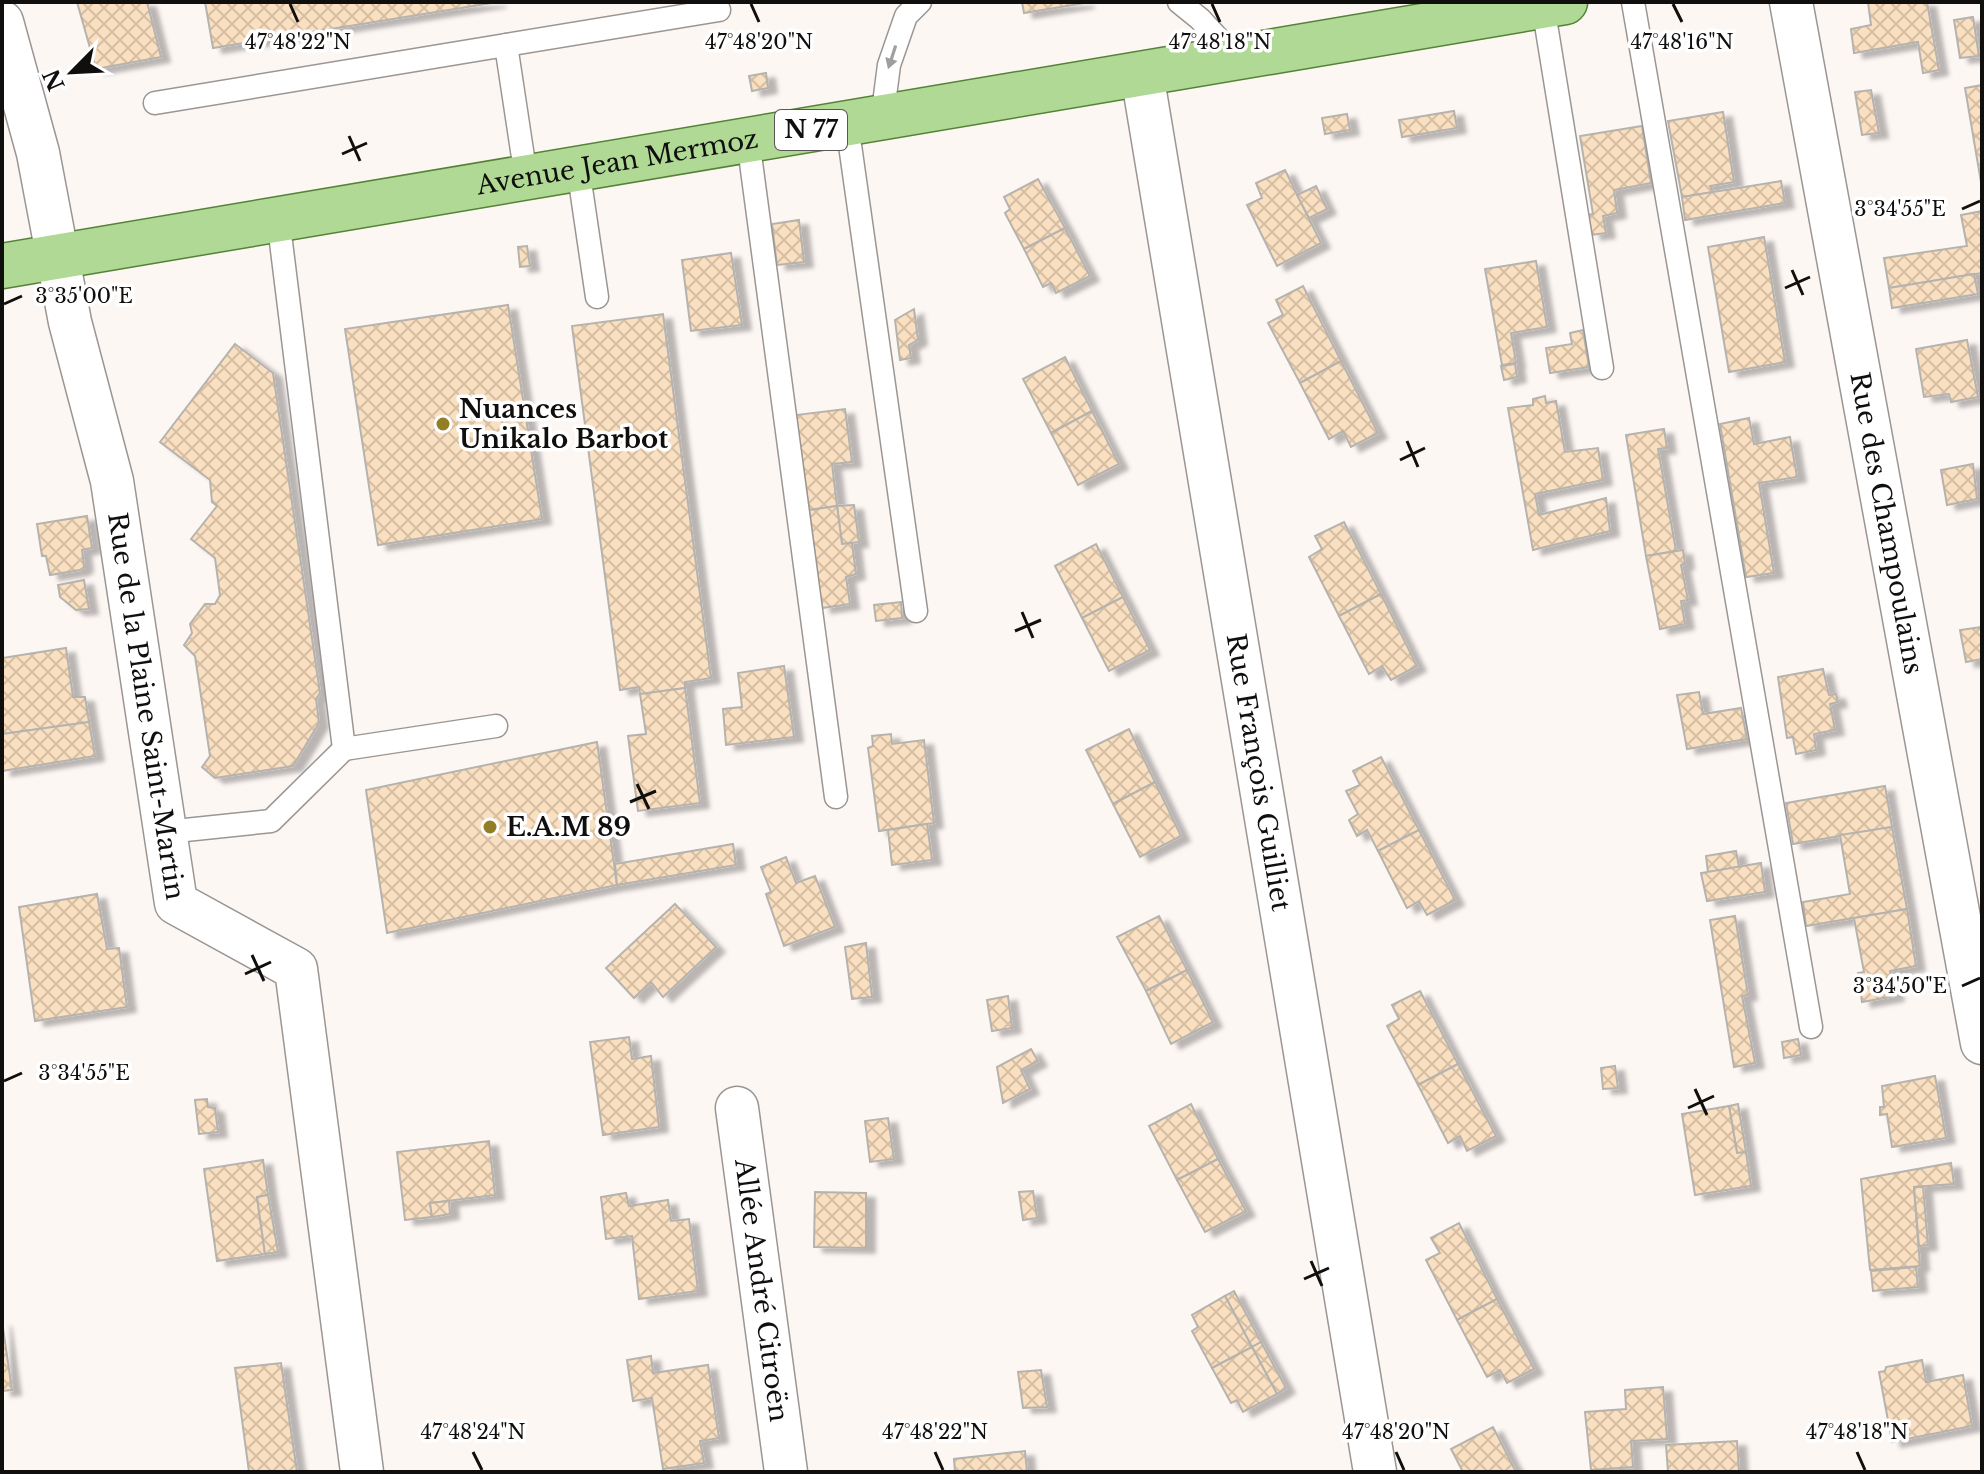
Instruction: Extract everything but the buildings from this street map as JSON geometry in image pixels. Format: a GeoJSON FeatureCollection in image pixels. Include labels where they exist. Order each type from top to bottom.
{"type":"FeatureCollection","features":[{"type":"Feature","properties":{"kind":"main road","name":"Avenue Jean Mermoz"},"geometry":{"type":"LineString","coordinates":[[2,266],[1554,4]]}},
{"type":"Feature","properties":{"kind":"street","name":"Rue des Champoulains"},"geometry":{"type":"LineString","coordinates":[[1791,2],[1982,1043]]}},
{"type":"Feature","properties":{"kind":"street","name":"Rue de la Plaine Saint-Martin"},"geometry":{"type":"LineString","coordinates":[[2,22],[38,153],[70,322],[112,481],[176,903],[296,969],[362,1472]]}},
{"type":"Feature","properties":{"kind":"street","name":"Rue François Guilliet"},"geometry":{"type":"LineString","coordinates":[[1142,74],[1375,1472]]}},
{"type":"Feature","properties":{"kind":"street","name":"Allée André Citroën"},"geometry":{"type":"LineString","coordinates":[[737,1108],[786,1472]]}},
{"type":"Feature","properties":{"kind":"lane"},"geometry":{"type":"LineString","coordinates":[[916,611],[864,122],[906,16],[920,2]]}},
{"type":"Feature","properties":{"kind":"lane"},"geometry":{"type":"LineString","coordinates":[[1179,2],[1200,19],[1236,58]]}},
{"type":"Feature","properties":{"kind":"lane"},"geometry":{"type":"LineString","coordinates":[[1633,2],[1811,1027]]}},
{"type":"Feature","properties":{"kind":"lane"},"geometry":{"type":"LineString","coordinates":[[1554,4],[1602,368]]}},
{"type":"Feature","properties":{"kind":"lane"},"geometry":{"type":"LineString","coordinates":[[155,103],[719,10]]}},
{"type":"Feature","properties":{"kind":"lane"},"geometry":{"type":"LineString","coordinates":[[506,45],[526,177]]}},
{"type":"Feature","properties":{"kind":"lane"},"geometry":{"type":"LineString","coordinates":[[748,140],[836,797]]}},
{"type":"Feature","properties":{"kind":"lane"},"geometry":{"type":"LineString","coordinates":[[578,168],[597,297]]}},
{"type":"Feature","properties":{"kind":"lane"},"geometry":{"type":"LineString","coordinates":[[278,218],[344,749]]}},
{"type":"Feature","properties":{"kind":"lane"},"geometry":{"type":"LineString","coordinates":[[166,832],[271,821],[344,749],[496,726]]}},
{"type":"Feature","properties":{"kind":"place","name":"Nuances Unikalo Barbot"},"geometry":{"type":"Point","coordinates":[443,424]}},
{"type":"Feature","properties":{"kind":"place","name":"E.A.M 89"},"geometry":{"type":"Point","coordinates":[490,827]}}]}
